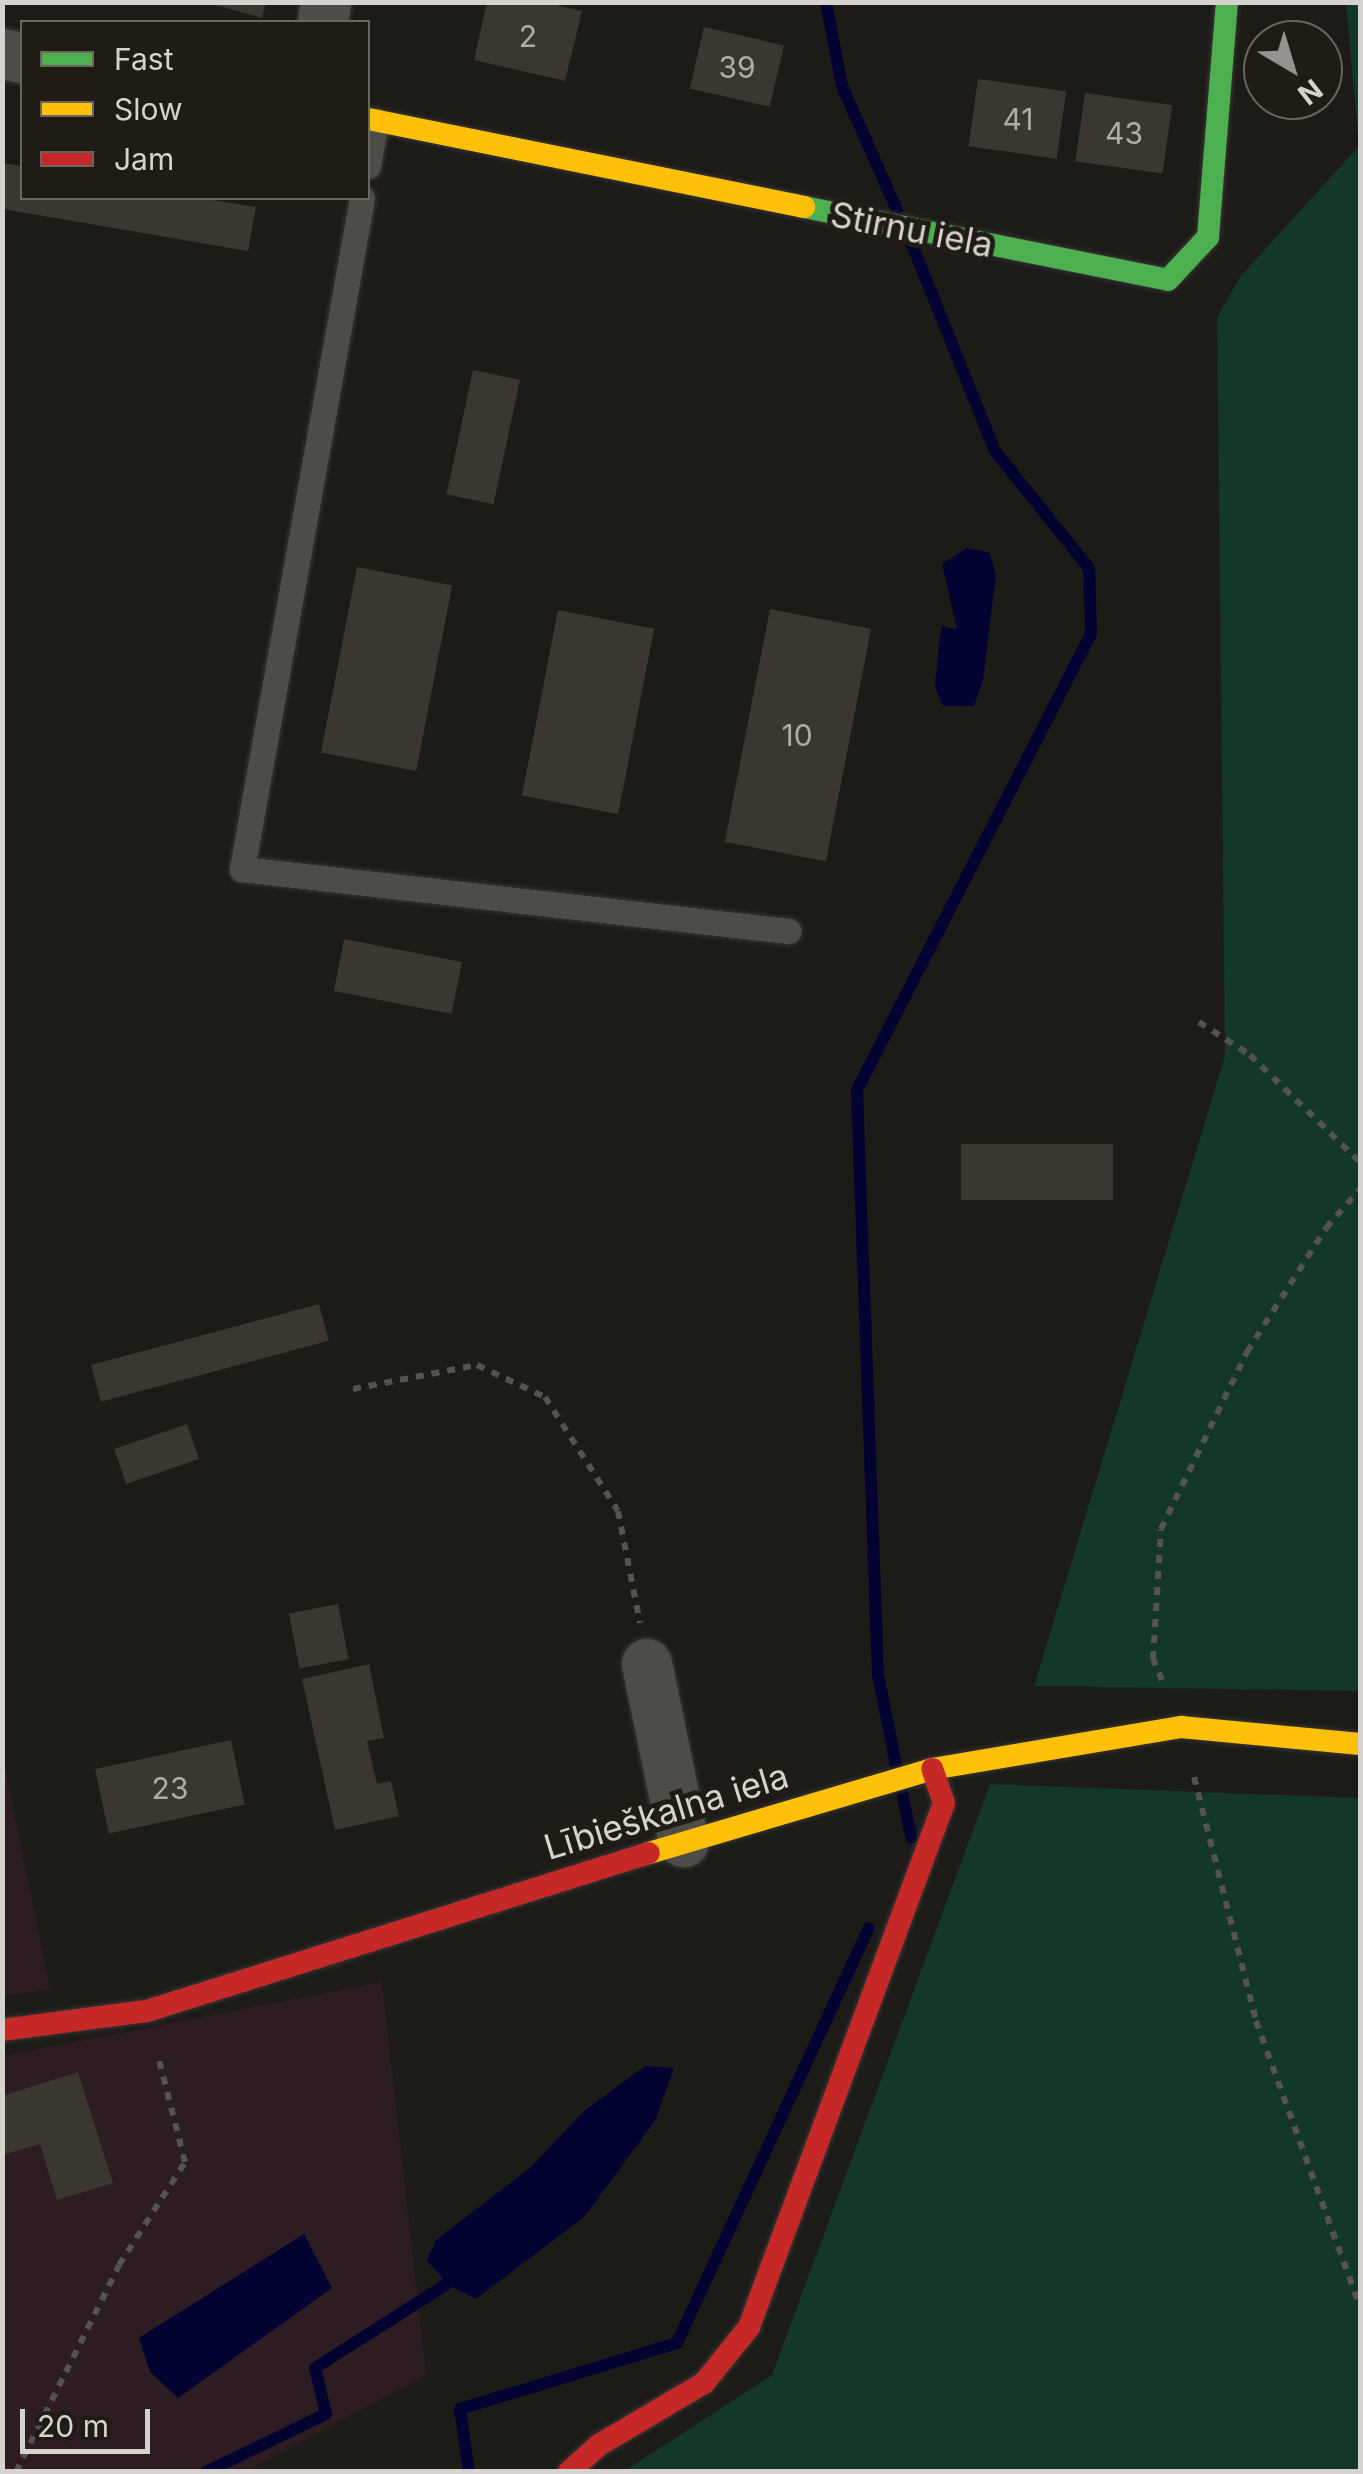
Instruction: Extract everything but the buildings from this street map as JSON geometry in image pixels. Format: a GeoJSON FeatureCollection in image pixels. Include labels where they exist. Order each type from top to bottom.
{"type":"FeatureCollection","features":[{"type":"Feature","properties":{"kind":"street","name":"Stirnu iela"},"geometry":{"type":"LineString","coordinates":[[372,120],[1168,280],[1208,237],[1227,2]]}},
{"type":"Feature","properties":{"kind":"street"},"geometry":{"type":"LineString","coordinates":[[647,1664],[684,1842]]}},
{"type":"Feature","properties":{"kind":"street","name":"Lībieškalna iela"},"geometry":{"type":"LineString","coordinates":[[2,2030],[147,2011],[932,1768],[1182,1727],[1360,1744]]}},
{"type":"Feature","properties":{"kind":"street"},"geometry":{"type":"LineString","coordinates":[[569,2472],[599,2444],[704,2382],[749,2327],[944,1803],[932,1768]]}},
{"type":"Feature","properties":{"kind":"lane"},"geometry":{"type":"LineString","coordinates":[[362,200],[242,869],[788,931]]}},
{"type":"Feature","properties":{"kind":"path"},"geometry":{"type":"LineString","coordinates":[[1200,1022],[1250,1055],[1360,1162]]}},
{"type":"Feature","properties":{"kind":"path"},"geometry":{"type":"LineString","coordinates":[[1360,1189],[1326,1228],[1246,1352],[1161,1529],[1153,1659],[1182,1727],[1256,2021],[1360,2307]]}},
{"type":"Feature","properties":{"kind":"path"},"geometry":{"type":"LineString","coordinates":[[353,1389],[477,1365],[545,1397],[618,1511],[647,1664]]}},
{"type":"Feature","properties":{"kind":"path"},"geometry":{"type":"LineString","coordinates":[[16,2472],[119,2265],[185,2162],[147,2011]]}},
{"type":"Feature","properties":{"kind":"shaded area"},"geometry":{"type":"Polygon","coordinates":[[[967,548],[990,553],[996,575],[983,680],[974,706],[943,706],[935,687],[939,642],[942,626],[957,629],[942,564],[967,548]]]}},
{"type":"Feature","properties":{"kind":"shaded area"},"geometry":{"type":"Polygon","coordinates":[[[3,1757],[50,1989],[2,1996],[3,1757]]]}},
{"type":"Feature","properties":{"kind":"shaded area"},"geometry":{"type":"Polygon","coordinates":[[[382,1982],[426,2375],[246,2471],[3,2472],[3,2056],[382,1982]]]}},
{"type":"Feature","properties":{"kind":"shaded area"},"geometry":{"type":"Polygon","coordinates":[[[645,2066],[674,2068],[655,2121],[584,2217],[476,2299],[447,2284],[427,2260],[436,2240],[530,2168],[583,2112],[645,2066]]]}},
{"type":"Feature","properties":{"kind":"shaded area"},"geometry":{"type":"Polygon","coordinates":[[[304,2234],[332,2288],[178,2398],[150,2372],[139,2338],[304,2234]]]}},
{"type":"Feature","properties":{"kind":"green space"},"geometry":{"type":"Polygon","coordinates":[[[1346,3],[1360,3],[1360,1691],[1034,1686],[1225,1056],[1217,318],[1240,277],[1359,146],[1346,3]]]}},
{"type":"Feature","properties":{"kind":"green space"},"geometry":{"type":"Polygon","coordinates":[[[990,1784],[1360,1798],[1360,2471],[623,2472],[772,2375],[990,1784]]]}},
{"type":"Feature","properties":{"kind":"waterway"},"geometry":{"type":"LineString","coordinates":[[826,2],[842,86],[897,210]]}},
{"type":"Feature","properties":{"kind":"waterway"},"geometry":{"type":"LineString","coordinates":[[897,1769],[878,1675],[857,1090],[1091,634],[1089,568],[995,451],[911,242]]}},
{"type":"Feature","properties":{"kind":"waterway"},"geometry":{"type":"LineString","coordinates":[[902,1793],[911,1837]]}},
{"type":"Feature","properties":{"kind":"waterway"},"geometry":{"type":"LineString","coordinates":[[469,2472],[460,2409],[677,2343],[869,1928]]}},
{"type":"Feature","properties":{"kind":"waterway"},"geometry":{"type":"LineString","coordinates":[[206,2472],[326,2414],[315,2368],[447,2284]]}},
{"type":"Feature","properties":{"kind":"traffic: fast"},"geometry":{"type":"LineString","coordinates":[[804,207],[1168,280],[1208,237],[1227,2]]}},
{"type":"Feature","properties":{"kind":"traffic: slow"},"geometry":{"type":"LineString","coordinates":[[370,119],[804,207]]}},
{"type":"Feature","properties":{"kind":"traffic: slow"},"geometry":{"type":"LineString","coordinates":[[649,1853],[932,1769],[1181,1727],[1360,1744]]}},
{"type":"Feature","properties":{"kind":"traffic: jam"},"geometry":{"type":"LineString","coordinates":[[569,2472],[599,2445],[704,2383],[749,2327],[944,1803],[932,1769]]}},
{"type":"Feature","properties":{"kind":"traffic: jam"},"geometry":{"type":"LineString","coordinates":[[2,2030],[147,2011],[649,1853]]}}]}
